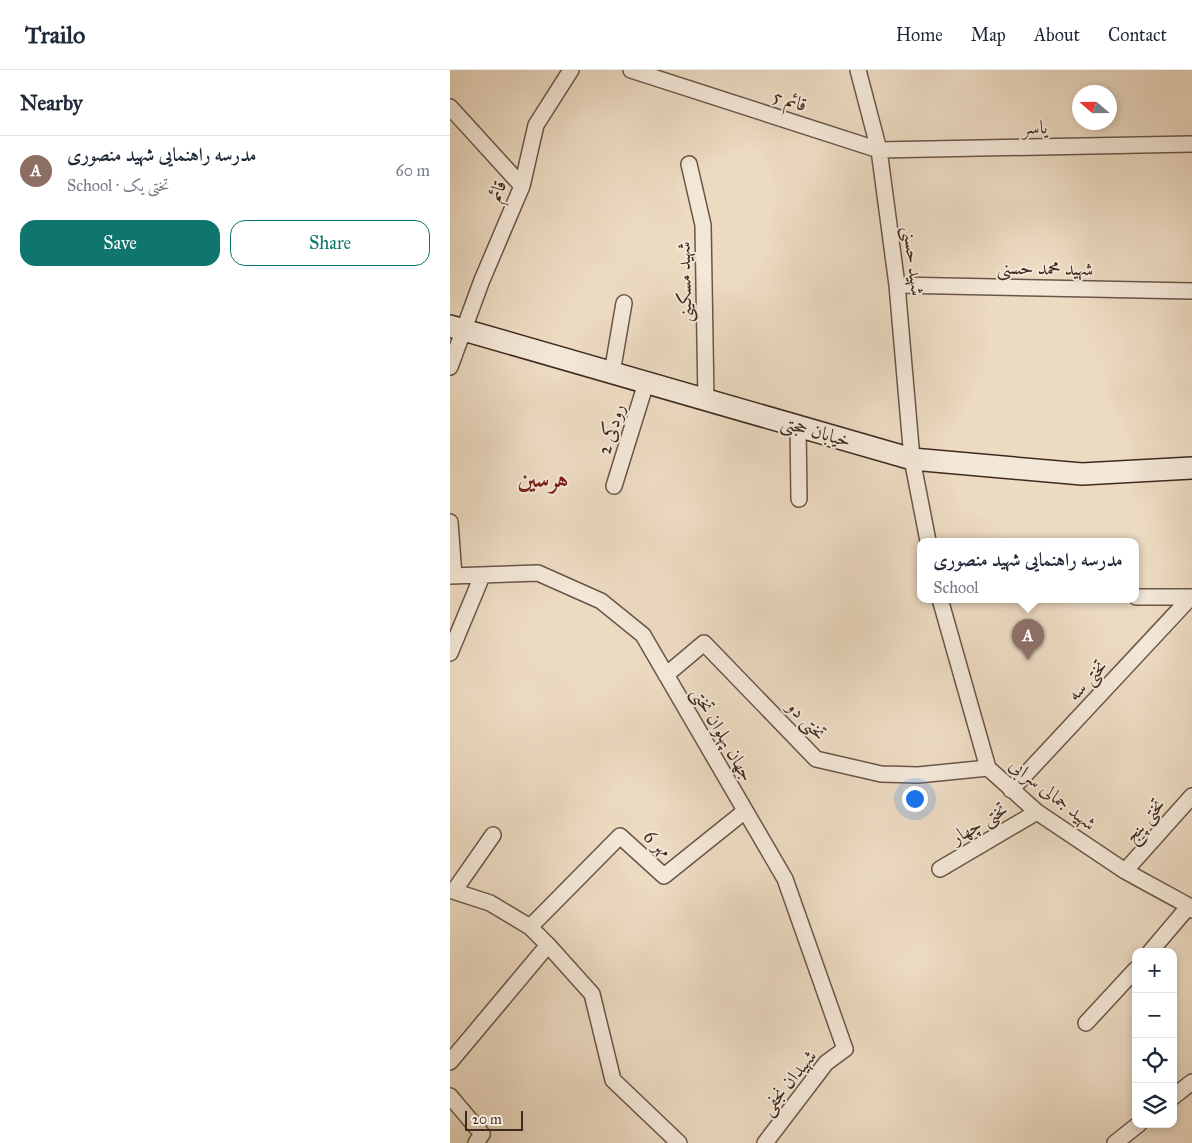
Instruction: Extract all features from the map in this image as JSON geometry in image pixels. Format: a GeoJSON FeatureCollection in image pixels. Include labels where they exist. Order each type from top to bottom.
{"type":"FeatureCollection","features":[{"type":"Feature","properties":{"kind":"main road","name":"خیابان حجتی"},"geometry":{"type":"LineString","coordinates":[[456,328],[912,459],[1082,474],[1192,468]]}},
{"type":"Feature","properties":{"kind":"street","name":"قائم"},"geometry":{"type":"LineString","coordinates":[[450,367],[456,328],[522,186],[536,125],[571,70]]}},
{"type":"Feature","properties":{"kind":"street","name":"قائم 5"},"geometry":{"type":"LineString","coordinates":[[631,70],[879,150]]}},
{"type":"Feature","properties":{"kind":"street","name":"شهید حسنی"},"geometry":{"type":"LineString","coordinates":[[858,70],[879,150],[897,285],[912,459]]}},
{"type":"Feature","properties":{"kind":"street"},"geometry":{"type":"LineString","coordinates":[[450,107],[522,186]]}},
{"type":"Feature","properties":{"kind":"street","name":"یاسر"},"geometry":{"type":"LineString","coordinates":[[879,150],[1192,144]]}},
{"type":"Feature","properties":{"kind":"street","name":"شهید مسکینی"},"geometry":{"type":"LineString","coordinates":[[689,164],[703,225],[706,400]]}},
{"type":"Feature","properties":{"kind":"street","name":"شهید محمد حسنی"},"geometry":{"type":"LineString","coordinates":[[897,285],[1192,291]]}},
{"type":"Feature","properties":{"kind":"street"},"geometry":{"type":"LineString","coordinates":[[612,373],[624,303]]}},
{"type":"Feature","properties":{"kind":"street","name":"رودکی 2"},"geometry":{"type":"LineString","coordinates":[[614,486],[646,383]]}},
{"type":"Feature","properties":{"kind":"street"},"geometry":{"type":"LineString","coordinates":[[798,426],[799,499]]}},
{"type":"Feature","properties":{"kind":"street"},"geometry":{"type":"LineString","coordinates":[[912,459],[927,538]]}},
{"type":"Feature","properties":{"kind":"street"},"geometry":{"type":"LineString","coordinates":[[450,522],[452,576]]}},
{"type":"Feature","properties":{"kind":"street","name":"جهان پهلوان تختی"},"geometry":{"type":"LineString","coordinates":[[452,576],[538,573],[601,601],[643,634],[785,879],[845,1049]]}},
{"type":"Feature","properties":{"kind":"street"},"geometry":{"type":"LineString","coordinates":[[450,653],[482,576]]}},
{"type":"Feature","properties":{"kind":"street"},"geometry":{"type":"LineString","coordinates":[[1139,597],[1192,597]]}},
{"type":"Feature","properties":{"kind":"street","name":"تختی سه"},"geometry":{"type":"LineString","coordinates":[[1011,790],[1192,597]]}},
{"type":"Feature","properties":{"kind":"street","name":"شهید جمالی سرابی"},"geometry":{"type":"LineString","coordinates":[[941,603],[988,768],[1037,812],[1125,871],[1191,908]]}},
{"type":"Feature","properties":{"kind":"street","name":"تختی دو"},"geometry":{"type":"LineString","coordinates":[[666,674],[704,642],[816,758],[881,774],[918,774],[988,768]]}},
{"type":"Feature","properties":{"kind":"street","name":"تختی پنج"},"geometry":{"type":"LineString","coordinates":[[1125,871],[1192,796]]}},
{"type":"Feature","properties":{"kind":"street","name":"مهر 6"},"geometry":{"type":"LineString","coordinates":[[530,927],[620,836],[664,876],[745,810]]}},
{"type":"Feature","properties":{"kind":"street","name":"تختی چهار"},"geometry":{"type":"LineString","coordinates":[[940,869],[1037,812]]}},
{"type":"Feature","properties":{"kind":"street"},"geometry":{"type":"LineString","coordinates":[[493,835],[452,891],[490,903],[530,927],[548,945],[592,994],[613,1080],[679,1143]]}},
{"type":"Feature","properties":{"kind":"street"},"geometry":{"type":"LineString","coordinates":[[1154,948],[1191,908]]}},
{"type":"Feature","properties":{"kind":"street"},"geometry":{"type":"LineString","coordinates":[[450,1062],[548,945]]}},
{"type":"Feature","properties":{"kind":"street"},"geometry":{"type":"LineString","coordinates":[[1086,1023],[1132,973]]}},
{"type":"Feature","properties":{"kind":"street","name":"شهیدان نجفی"},"geometry":{"type":"LineString","coordinates":[[765,1143],[826,1063],[845,1049]]}},
{"type":"Feature","properties":{"kind":"street"},"geometry":{"type":"LineString","coordinates":[[1177,1094],[1192,1082]]}},
{"type":"Feature","properties":{"kind":"street"},"geometry":{"type":"LineString","coordinates":[[450,1096],[479,1139]]}},
{"type":"Feature","properties":{"kind":"street"},"geometry":{"type":"LineString","coordinates":[[1115,1143],[1134,1128]]}},
{"type":"Feature","properties":{"kind":"place","name":"مدرسه راهنمایی شهید منصوری"},"geometry":{"type":"Point","coordinates":[1028,660]}},
{"type":"Feature","properties":{"kind":"district","name":"هرسین"},"geometry":{"type":"Point","coordinates":[543,479]}}]}
